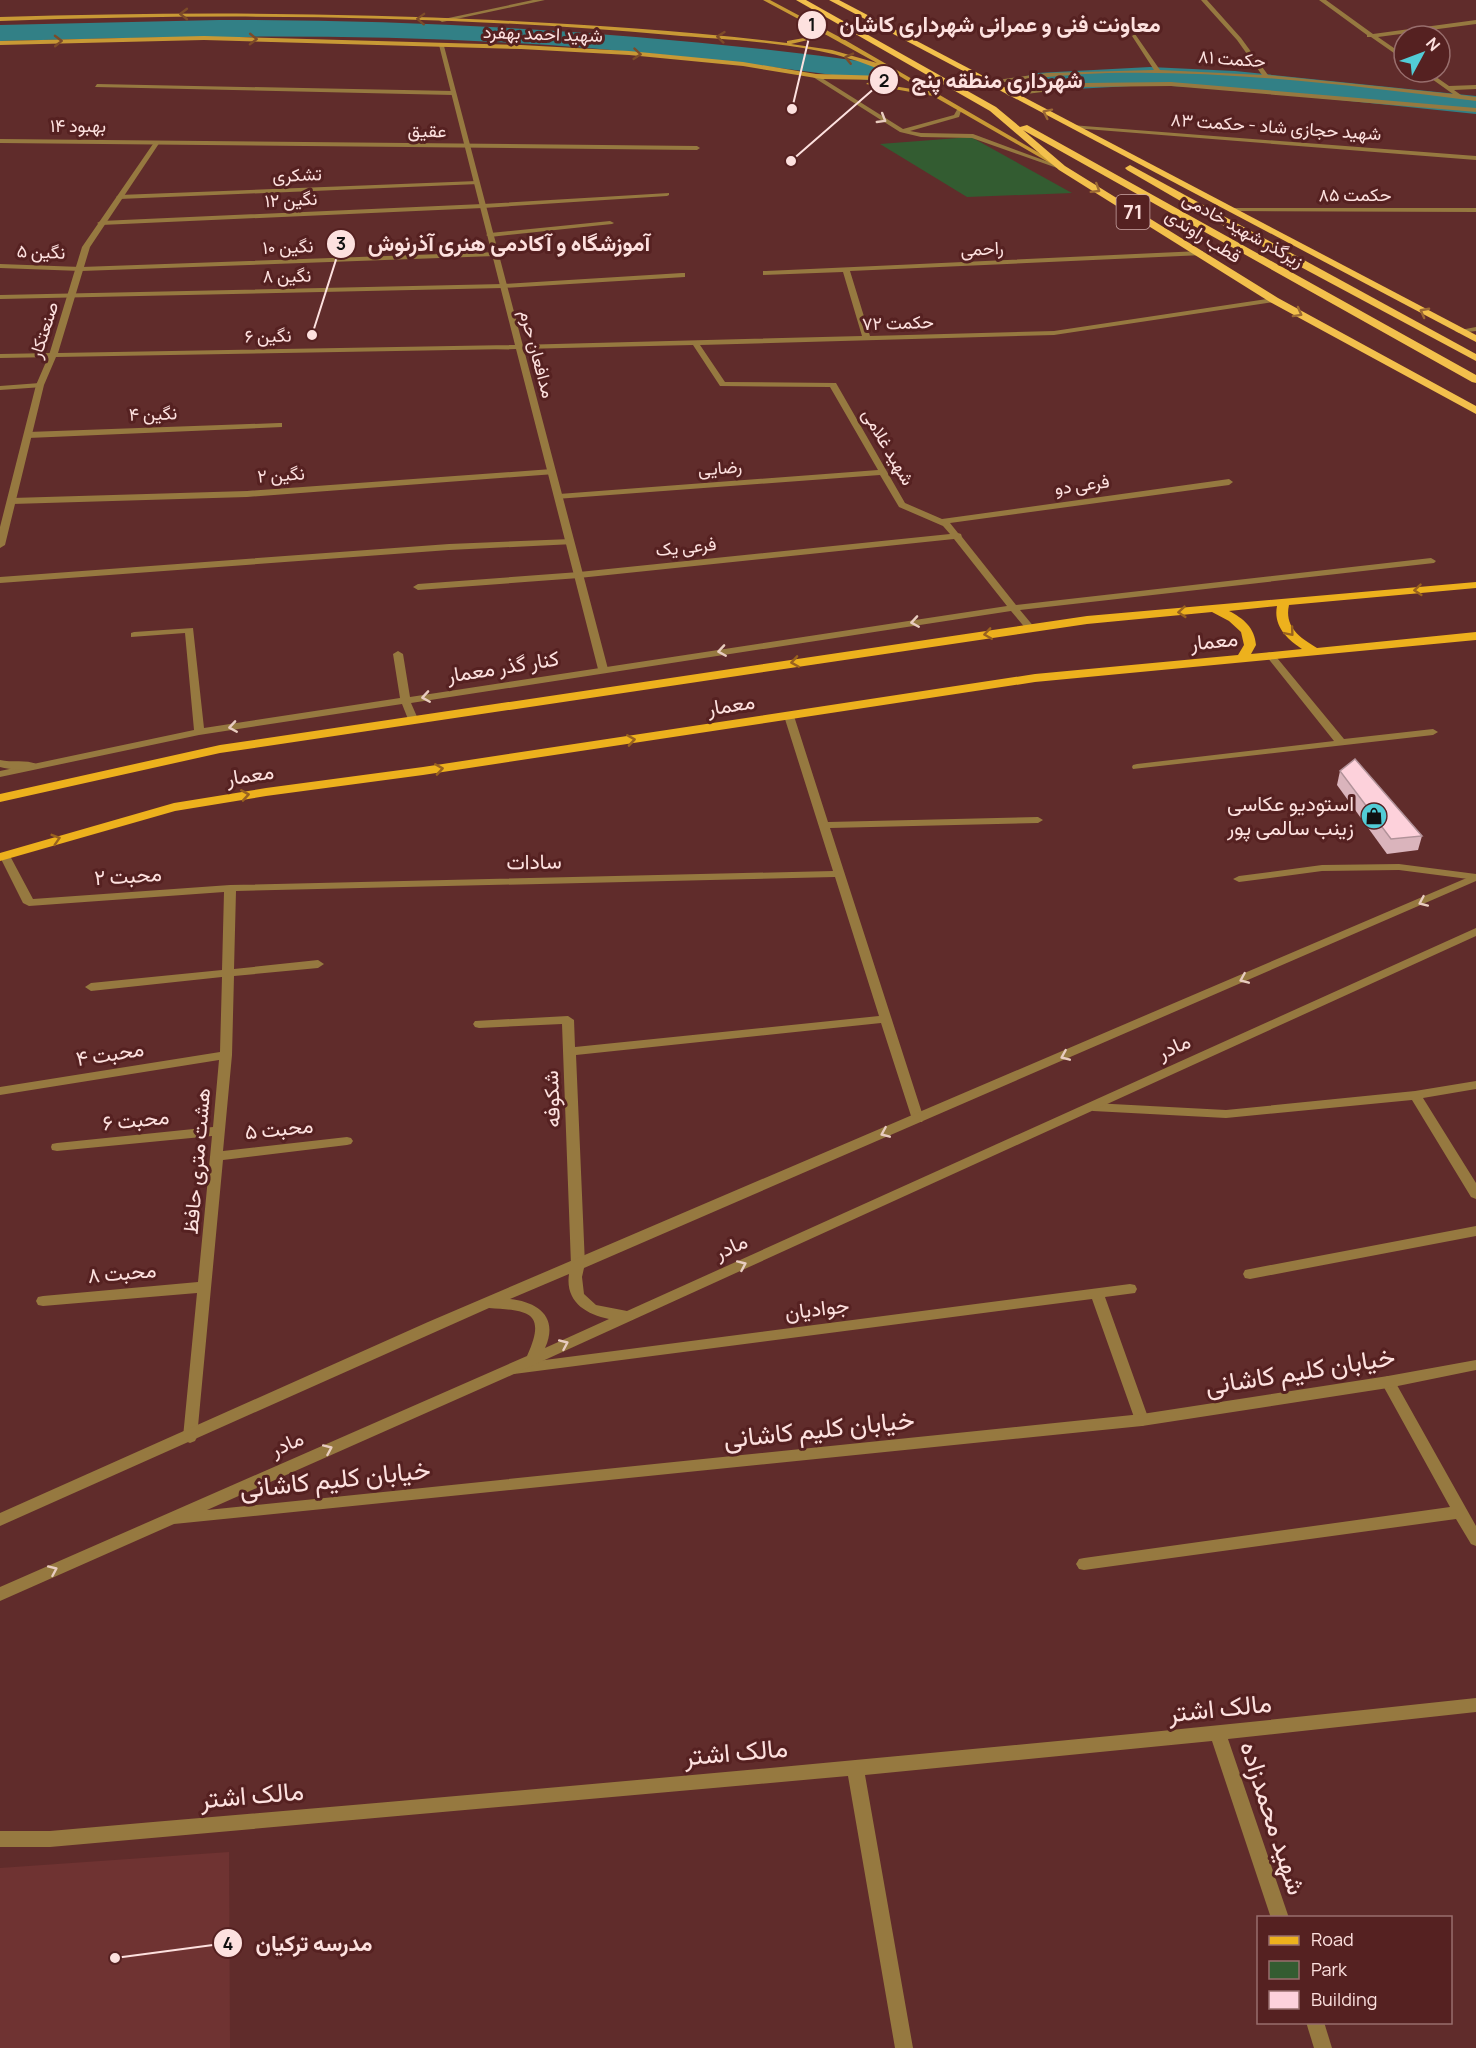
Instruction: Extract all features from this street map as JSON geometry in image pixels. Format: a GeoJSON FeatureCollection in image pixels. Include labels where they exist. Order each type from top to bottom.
{"type":"FeatureCollection","features":[{"type":"Feature","properties":{"kind":"highway","name":"قطب راوندی"},"geometry":{"type":"LineString","coordinates":[[800,0],[993,109],[1062,168],[1274,300],[1476,411]]}},
{"type":"Feature","properties":{"kind":"highway","name":"قطب راوندی"},"geometry":{"type":"LineString","coordinates":[[833,0],[1476,339]]}},
{"type":"Feature","properties":{"kind":"highway","name":"زیرگذر شهید خادمی"},"geometry":{"type":"LineString","coordinates":[[993,109],[1476,380]]}},
{"type":"Feature","properties":{"kind":"highway","name":"زیرگذر شهید خادمی"},"geometry":{"type":"LineString","coordinates":[[1098,139],[1114,159],[1218,219],[1476,358]]}},
{"type":"Feature","properties":{"kind":"highway"},"geometry":{"type":"LineString","coordinates":[[1460,331],[1476,344]]}},
{"type":"Feature","properties":{"kind":"main road"},"geometry":{"type":"LineString","coordinates":[[766,0],[821,29],[1062,168]]}},
{"type":"Feature","properties":{"kind":"main road","name":"شهید احمد بهفرد"},"geometry":{"type":"LineString","coordinates":[[0,19],[183,14],[442,20],[619,28],[779,44]]}},
{"type":"Feature","properties":{"kind":"main road"},"geometry":{"type":"LineString","coordinates":[[779,44],[806,39],[821,29]]}},
{"type":"Feature","properties":{"kind":"main road","name":"شهید احمد بهفرد"},"geometry":{"type":"LineString","coordinates":[[0,43],[204,38],[360,41],[629,53],[743,64],[815,75]]}},
{"type":"Feature","properties":{"kind":"main road"},"geometry":{"type":"LineString","coordinates":[[779,44],[861,60],[890,72],[889,76],[882,78],[815,75]]}},
{"type":"Feature","properties":{"kind":"main road"},"geometry":{"type":"LineString","coordinates":[[815,75],[934,94]]}},
{"type":"Feature","properties":{"kind":"main road","name":"معمار"},"geometry":{"type":"LineString","coordinates":[[0,798],[219,749],[1030,628],[1087,620],[1476,585]]}},
{"type":"Feature","properties":{"kind":"main road"},"geometry":{"type":"LineString","coordinates":[[1284,603],[1281,611],[1285,629],[1314,651]]}},
{"type":"Feature","properties":{"kind":"main road"},"geometry":{"type":"LineString","coordinates":[[1215,609],[1235,619],[1248,632],[1250,645],[1243,657]]}},
{"type":"Feature","properties":{"kind":"main road","name":"معمار"},"geometry":{"type":"LineString","coordinates":[[2,857],[174,807],[1035,678],[1476,636]]}},
{"type":"Feature","properties":{"kind":"street"},"geometry":{"type":"LineString","coordinates":[[442,20],[508,3],[542,0]]}},
{"type":"Feature","properties":{"kind":"street"},"geometry":{"type":"LineString","coordinates":[[1204,0],[1238,38],[1266,76]]}},
{"type":"Feature","properties":{"kind":"street"},"geometry":{"type":"LineString","coordinates":[[1322,0],[1392,50]]}},
{"type":"Feature","properties":{"kind":"street"},"geometry":{"type":"LineString","coordinates":[[1369,36],[1476,22]]}},
{"type":"Feature","properties":{"kind":"street"},"geometry":{"type":"LineString","coordinates":[[1135,36],[1158,71]]}},
{"type":"Feature","properties":{"kind":"street","name":"مدافعان حرم"},"geometry":{"type":"LineString","coordinates":[[441,46],[603,669]]}},
{"type":"Feature","properties":{"kind":"street","name":"حکمت ۸۱"},"geometry":{"type":"LineString","coordinates":[[986,82],[1037,74],[1158,71],[1266,76],[1476,99]]}},
{"type":"Feature","properties":{"kind":"street","name":"شهید احمد بهفرد"},"geometry":{"type":"LineString","coordinates":[[815,75],[902,130],[921,135],[973,136],[1062,168]]}},
{"type":"Feature","properties":{"kind":"street"},"geometry":{"type":"LineString","coordinates":[[1009,94],[1083,85],[1172,84],[1476,110]]}},
{"type":"Feature","properties":{"kind":"street"},"geometry":{"type":"LineString","coordinates":[[1442,84],[1462,97]]}},
{"type":"Feature","properties":{"kind":"street"},"geometry":{"type":"LineString","coordinates":[[97,86],[453,93]]}},
{"type":"Feature","properties":{"kind":"street"},"geometry":{"type":"LineString","coordinates":[[1448,88],[1476,87]]}},
{"type":"Feature","properties":{"kind":"street"},"geometry":{"type":"LineString","coordinates":[[902,130],[949,120],[957,116],[960,109]]}},
{"type":"Feature","properties":{"kind":"street","name":"شهید حجازی شاد - حکمت ۸۳"},"geometry":{"type":"LineString","coordinates":[[1073,126],[1476,158]]}},
{"type":"Feature","properties":{"kind":"street","name":"بهبود ۱۴"},"geometry":{"type":"LineString","coordinates":[[0,141],[157,142]]}},
{"type":"Feature","properties":{"kind":"street","name":"عقیق"},"geometry":{"type":"LineString","coordinates":[[157,142],[696,148]]}},
{"type":"Feature","properties":{"kind":"street","name":"صنعتکار"},"geometry":{"type":"LineString","coordinates":[[0,545],[40,386],[53,355],[86,247],[157,142]]}},
{"type":"Feature","properties":{"kind":"street","name":"تشکری"},"geometry":{"type":"LineString","coordinates":[[119,198],[477,183]]}},
{"type":"Feature","properties":{"kind":"street","name":"نگین ۱۲"},"geometry":{"type":"LineString","coordinates":[[101,223],[483,206],[667,194]]}},
{"type":"Feature","properties":{"kind":"street","name":"حکمت ۸۵"},"geometry":{"type":"LineString","coordinates":[[1234,210],[1476,210]]}},
{"type":"Feature","properties":{"kind":"street"},"geometry":{"type":"LineString","coordinates":[[490,235],[610,223]]}},
{"type":"Feature","properties":{"kind":"street","name":"راحمی"},"geometry":{"type":"LineString","coordinates":[[766,273],[1200,253]]}},
{"type":"Feature","properties":{"kind":"street","name":"نگین ۱۰"},"geometry":{"type":"LineString","coordinates":[[81,269],[495,255]]}},
{"type":"Feature","properties":{"kind":"street","name":"نگین ۵"},"geometry":{"type":"LineString","coordinates":[[0,266],[81,269]]}},
{"type":"Feature","properties":{"kind":"street"},"geometry":{"type":"LineString","coordinates":[[846,270],[867,339]]}},
{"type":"Feature","properties":{"kind":"street","name":"نگین ۸"},"geometry":{"type":"LineString","coordinates":[[0,297],[503,286],[682,275]]}},
{"type":"Feature","properties":{"kind":"street","name":"حکمت ۷۲"},"geometry":{"type":"LineString","coordinates":[[520,347],[1054,333],[1274,300]]}},
{"type":"Feature","properties":{"kind":"street"},"geometry":{"type":"LineString","coordinates":[[1460,331],[1476,329]]}},
{"type":"Feature","properties":{"kind":"street","name":"شهید غلامی"},"geometry":{"type":"LineString","coordinates":[[696,344],[723,384],[833,385],[902,505],[940,522],[958,536],[1030,628]]}},
{"type":"Feature","properties":{"kind":"street","name":"نگین ۶"},"geometry":{"type":"LineString","coordinates":[[0,356],[520,347]]}},
{"type":"Feature","properties":{"kind":"street"},"geometry":{"type":"LineString","coordinates":[[0,388],[40,386]]}},
{"type":"Feature","properties":{"kind":"street","name":"نگین ۴"},"geometry":{"type":"LineString","coordinates":[[28,435],[279,425]]}},
{"type":"Feature","properties":{"kind":"street","name":"نگین ۲"},"geometry":{"type":"LineString","coordinates":[[12,501],[246,494],[552,472]]}},
{"type":"Feature","properties":{"kind":"street","name":"رضایی"},"geometry":{"type":"LineString","coordinates":[[559,497],[883,472]]}},
{"type":"Feature","properties":{"kind":"street","name":"فرعی دو"},"geometry":{"type":"LineString","coordinates":[[940,522],[1229,482]]}},
{"type":"Feature","properties":{"kind":"street","name":"فرعی یک"},"geometry":{"type":"LineString","coordinates":[[418,587],[579,575],[958,536]]}},
{"type":"Feature","properties":{"kind":"street"},"geometry":{"type":"LineString","coordinates":[[0,579],[449,547],[571,542]]}},
{"type":"Feature","properties":{"kind":"street","name":"کنار گذر معمار"},"geometry":{"type":"LineString","coordinates":[[0,774],[33,765],[199,732],[603,669],[1014,608],[1431,561]]}},
{"type":"Feature","properties":{"kind":"street"},"geometry":{"type":"LineString","coordinates":[[134,635],[190,630],[199,732]]}},
{"type":"Feature","properties":{"kind":"street"},"geometry":{"type":"LineString","coordinates":[[398,654],[405,700],[413,720]]}},
{"type":"Feature","properties":{"kind":"street"},"geometry":{"type":"LineString","coordinates":[[1270,655],[1341,743]]}},
{"type":"Feature","properties":{"kind":"street"},"geometry":{"type":"LineString","coordinates":[[789,716],[918,1119]]}},
{"type":"Feature","properties":{"kind":"street"},"geometry":{"type":"LineString","coordinates":[[1137,767],[1433,732]]}},
{"type":"Feature","properties":{"kind":"street"},"geometry":{"type":"LineString","coordinates":[[0,763],[33,765]]}},
{"type":"Feature","properties":{"kind":"street"},"geometry":{"type":"LineString","coordinates":[[824,825],[1038,820]]}},
{"type":"Feature","properties":{"kind":"street","name":"محبت ۲"},"geometry":{"type":"LineString","coordinates":[[2,857],[29,903],[230,888]]}},
{"type":"Feature","properties":{"kind":"street"},"geometry":{"type":"LineString","coordinates":[[1239,879],[1322,868],[1399,867],[1476,877]]}},
{"type":"Feature","properties":{"kind":"street","name":"سادات"},"geometry":{"type":"LineString","coordinates":[[230,888],[840,874]]}},
{"type":"Feature","properties":{"kind":"street","name":"مادر"},"geometry":{"type":"LineString","coordinates":[[0,1520],[190,1437],[481,1304],[578,1265],[1476,877]]}},
{"type":"Feature","properties":{"kind":"street","name":"هشت متری حافظ"},"geometry":{"type":"LineString","coordinates":[[190,1437],[226,1055],[230,888]]}},
{"type":"Feature","properties":{"kind":"street","name":"مادر"},"geometry":{"type":"LineString","coordinates":[[0,1593],[509,1370],[1476,933]]}},
{"type":"Feature","properties":{"kind":"street"},"geometry":{"type":"LineString","coordinates":[[91,987],[318,964]]}},
{"type":"Feature","properties":{"kind":"street"},"geometry":{"type":"LineString","coordinates":[[569,1052],[886,1019]]}},
{"type":"Feature","properties":{"kind":"street","name":"شکوفه"},"geometry":{"type":"LineString","coordinates":[[479,1024],[568,1020],[578,1265],[573,1280],[577,1295],[589,1308],[608,1315],[630,1315]]}},
{"type":"Feature","properties":{"kind":"street","name":"محبت ۴"},"geometry":{"type":"LineString","coordinates":[[0,1091],[226,1055]]}},
{"type":"Feature","properties":{"kind":"street"},"geometry":{"type":"LineString","coordinates":[[1093,1107],[1226,1114],[1415,1095],[1476,1085]]}},
{"type":"Feature","properties":{"kind":"street"},"geometry":{"type":"LineString","coordinates":[[1415,1095],[1476,1194]]}},
{"type":"Feature","properties":{"kind":"street","name":"محبت ۶"},"geometry":{"type":"LineString","coordinates":[[57,1147],[219,1131]]}},
{"type":"Feature","properties":{"kind":"street","name":"محبت ۵"},"geometry":{"type":"LineString","coordinates":[[217,1156],[347,1141]]}},
{"type":"Feature","properties":{"kind":"street"},"geometry":{"type":"LineString","coordinates":[[1250,1274],[1476,1231]]}},
{"type":"Feature","properties":{"kind":"street","name":"محبت ۸"},"geometry":{"type":"LineString","coordinates":[[43,1301],[204,1287]]}},
{"type":"Feature","properties":{"kind":"street","name":"جوادیان"},"geometry":{"type":"LineString","coordinates":[[509,1370],[1130,1289]]}},
{"type":"Feature","properties":{"kind":"street"},"geometry":{"type":"LineString","coordinates":[[1097,1294],[1142,1420]]}},
{"type":"Feature","properties":{"kind":"street"},"geometry":{"type":"LineString","coordinates":[[481,1304],[511,1303],[532,1309],[543,1323],[543,1340],[533,1358]]}},
{"type":"Feature","properties":{"kind":"street","name":"خیابان کلیم کاشانی"},"geometry":{"type":"LineString","coordinates":[[164,1521],[1142,1420],[1388,1382],[1476,1365]]}},
{"type":"Feature","properties":{"kind":"street"},"geometry":{"type":"LineString","coordinates":[[1388,1382],[1476,1540]]}},
{"type":"Feature","properties":{"kind":"street"},"geometry":{"type":"LineString","coordinates":[[1084,1564],[1460,1512]]}},
{"type":"Feature","properties":{"kind":"street","name":"مالک اشتر"},"geometry":{"type":"LineString","coordinates":[[0,1839],[50,1839],[855,1767],[1218,1734],[1476,1705]]}},
{"type":"Feature","properties":{"kind":"street","name":"شهید محمدزاده"},"geometry":{"type":"LineString","coordinates":[[1218,1734],[1280,1916]]}},
{"type":"Feature","properties":{"kind":"street"},"geometry":{"type":"LineString","coordinates":[[855,1767],[904,2048]]}},
{"type":"Feature","properties":{"kind":"street"},"geometry":{"type":"LineString","coordinates":[[1316,2024],[1323,2048]]}},
{"type":"Feature","properties":{"kind":"shaded area"},"geometry":{"type":"Polygon","coordinates":[[[229,1852],[230,2048],[0,2048],[0,1868],[229,1852]]]}},
{"type":"Feature","properties":{"kind":"green space"},"geometry":{"type":"Polygon","coordinates":[[[971,137],[1072,193],[967,197],[880,144],[971,137]]]}},
{"type":"Feature","properties":{"kind":"building"},"geometry":{"type":"Polygon","coordinates":[[[1355,759],[1422,836],[1391,839],[1340,771],[1355,759]]]}},
{"type":"Feature","properties":{"kind":"waterway"},"geometry":{"type":"LineString","coordinates":[[0,33],[219,28],[438,31],[657,45],[874,72]]}},
{"type":"Feature","properties":{"kind":"waterway"},"geometry":{"type":"LineString","coordinates":[[1037,82],[1150,76],[1235,80],[1476,105]]}},
{"type":"Feature","properties":{"kind":"place","name":"معاونت فنی و عمرانی شهرداری کاشان"},"geometry":{"type":"Point","coordinates":[792,109]}},
{"type":"Feature","properties":{"kind":"place","name":"شهرداری منطقه پنج"},"geometry":{"type":"Point","coordinates":[791,161]}},
{"type":"Feature","properties":{"kind":"place","name":"آموزشگاه و آکادمی هنری آذرنوش"},"geometry":{"type":"Point","coordinates":[312,335]}},
{"type":"Feature","properties":{"kind":"place","name":"استودیو عکاسی زینب سالمی پور"},"geometry":{"type":"Point","coordinates":[1374,816]}},
{"type":"Feature","properties":{"kind":"place","name":"مدرسه ترکیان"},"geometry":{"type":"Point","coordinates":[115,1958]}}]}
